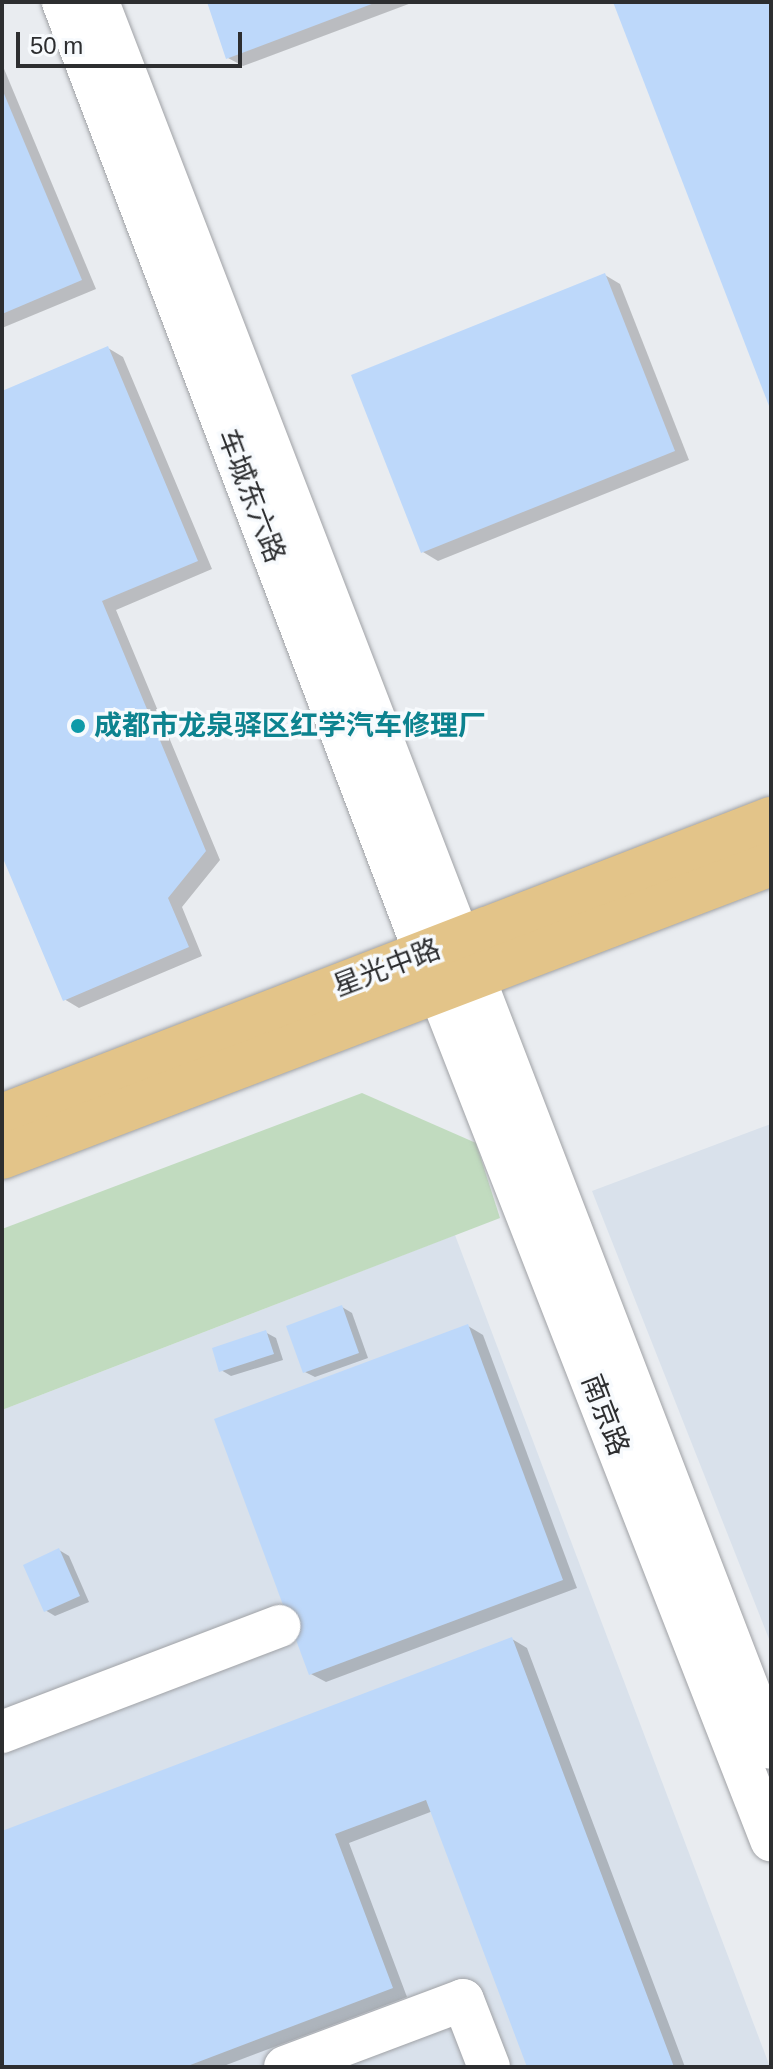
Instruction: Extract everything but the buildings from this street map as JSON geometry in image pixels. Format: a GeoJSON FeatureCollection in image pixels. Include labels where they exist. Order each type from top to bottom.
{"type":"FeatureCollection","features":[{"type":"Feature","properties":{"kind":"main road","name":"星光中路"},"geometry":{"type":"LineString","coordinates":[[2,1157],[450,965],[771,819]]}},
{"type":"Feature","properties":{"kind":"main road","name":"星光中路"},"geometry":{"type":"LineString","coordinates":[[2,1116],[450,965],[771,864]]}},
{"type":"Feature","properties":{"kind":"street","name":"车城东六路"},"geometry":{"type":"LineString","coordinates":[[63,2],[450,965]]}},
{"type":"Feature","properties":{"kind":"street","name":"车城东六路"},"geometry":{"type":"LineString","coordinates":[[98,2],[450,965]]}},
{"type":"Feature","properties":{"kind":"street"},"geometry":{"type":"LineString","coordinates":[[450,965],[771,1748]]}},
{"type":"Feature","properties":{"kind":"street","name":"南京路"},"geometry":{"type":"LineString","coordinates":[[450,965],[771,1840]]}},
{"type":"Feature","properties":{"kind":"street"},"geometry":{"type":"LineString","coordinates":[[2,1732],[279,1626]]}},
{"type":"Feature","properties":{"kind":"street"},"geometry":{"type":"LineString","coordinates":[[285,2067],[463,2000],[489,2067]]}},
{"type":"Feature","properties":{"kind":"shaded area"},"geometry":{"type":"Polygon","coordinates":[[[771,1124],[771,1644],[592,1191],[771,1124]]]}},
{"type":"Feature","properties":{"kind":"shaded area"},"geometry":{"type":"Polygon","coordinates":[[[455,1235],[770,2067],[2,2067],[2,1410],[455,1235]]]}},
{"type":"Feature","properties":{"kind":"green space"},"geometry":{"type":"Polygon","coordinates":[[[362,1093],[476,1143],[500,1218],[2,1410],[2,1229],[362,1093]]]}},
{"type":"Feature","properties":{"kind":"place","name":"成都市龙泉驿区红学汽车修理厂"},"geometry":{"type":"Point","coordinates":[78,726]}}]}
